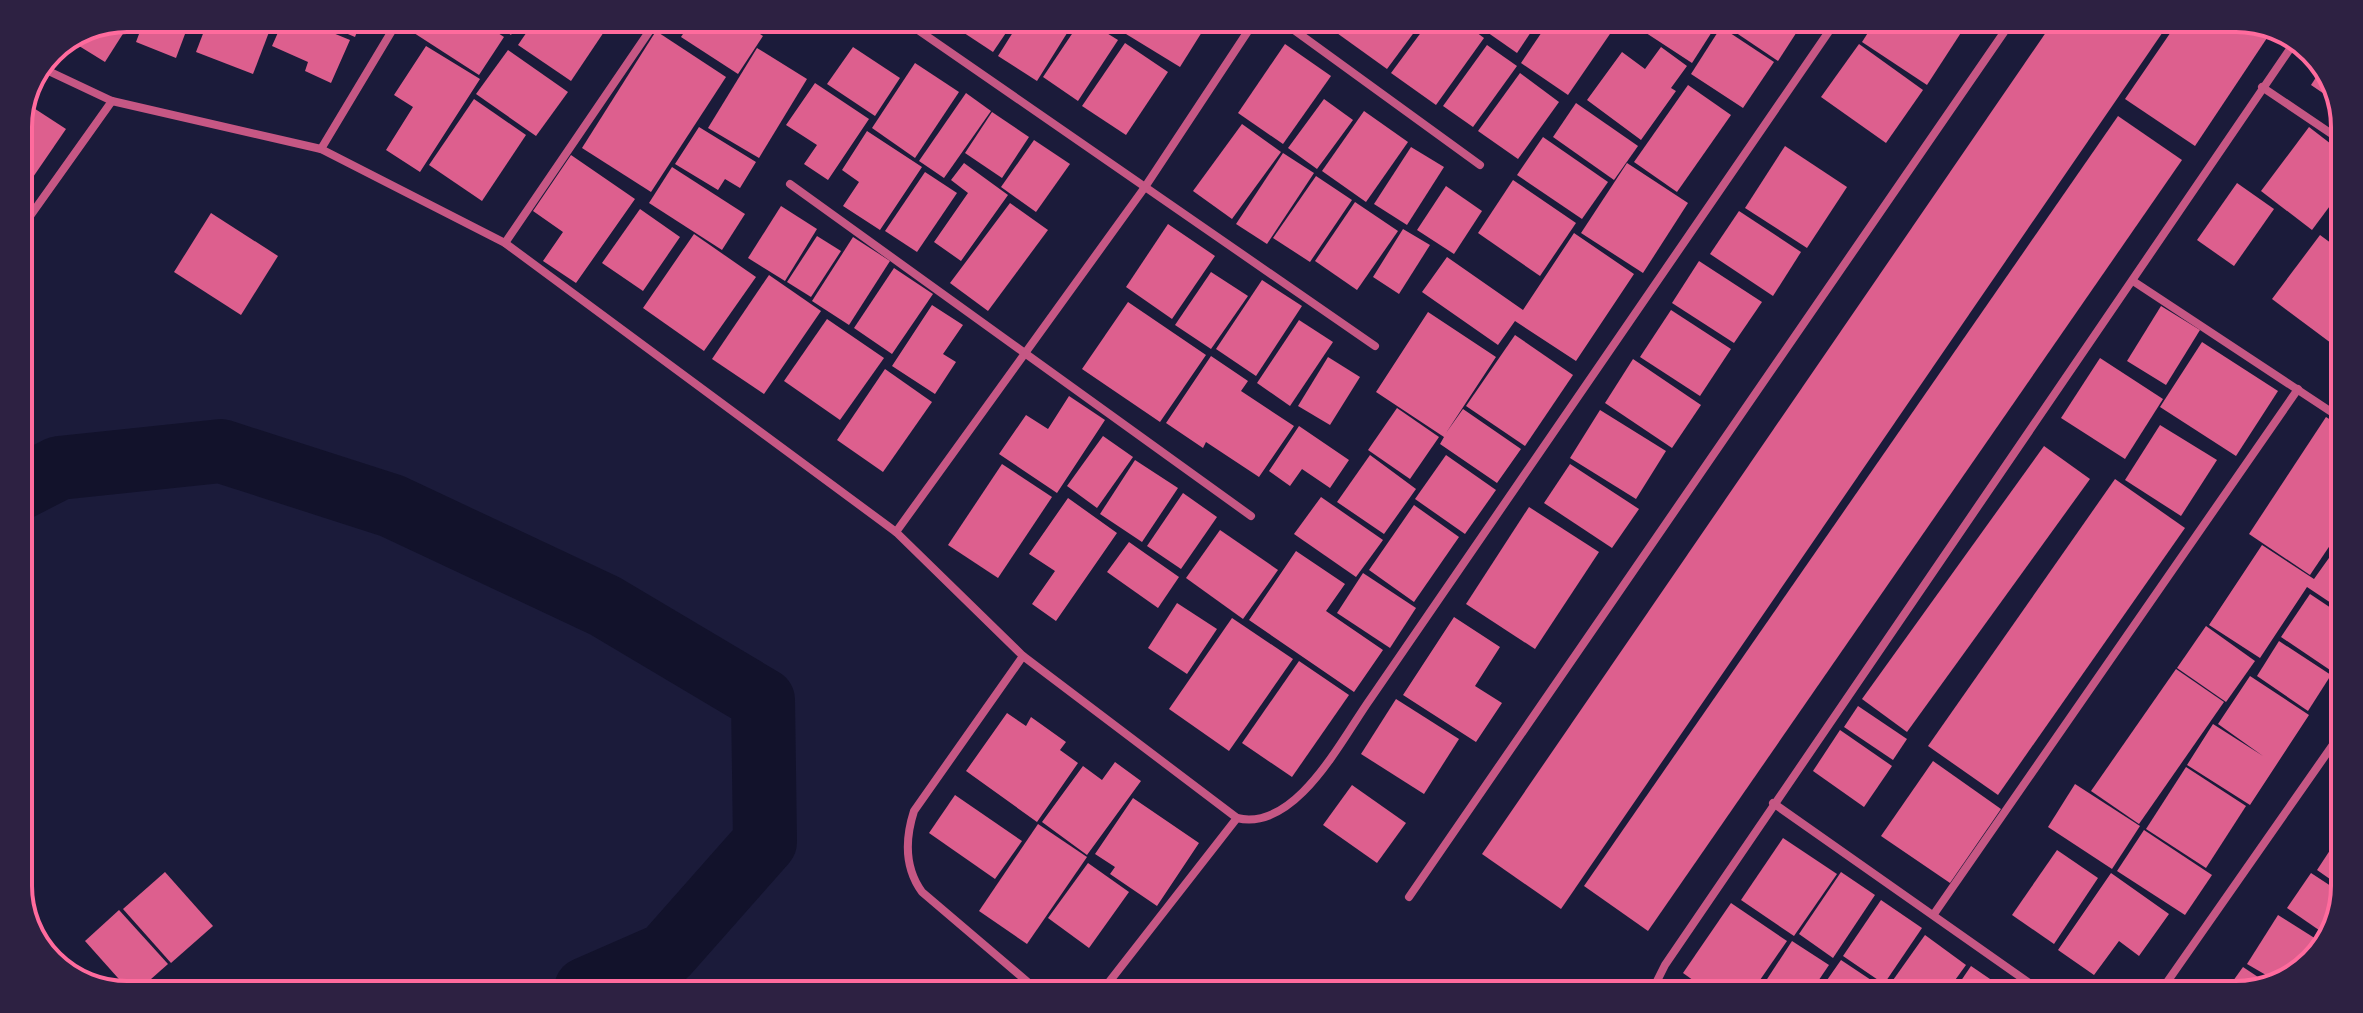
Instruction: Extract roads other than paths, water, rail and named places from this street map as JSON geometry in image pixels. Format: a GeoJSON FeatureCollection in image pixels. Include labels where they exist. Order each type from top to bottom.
{"type":"FeatureCollection","features":[{"type":"Feature","properties":{"kind":"street"},"geometry":{"type":"LineString","coordinates":[[321,149],[391,32]]}},
{"type":"Feature","properties":{"kind":"street"},"geometry":{"type":"LineString","coordinates":[[505,243],[649,32]]}},
{"type":"Feature","properties":{"kind":"street"},"geometry":{"type":"LineString","coordinates":[[921,32],[1375,346]]}},
{"type":"Feature","properties":{"kind":"street"},"geometry":{"type":"LineString","coordinates":[[896,532],[1145,187],[1247,32]]}},
{"type":"Feature","properties":{"kind":"street"},"geometry":{"type":"LineString","coordinates":[[1297,32],[1480,165]]}},
{"type":"Feature","properties":{"kind":"street"},"geometry":{"type":"LineString","coordinates":[[50,72],[112,101],[321,149],[505,243],[896,532],[1023,656],[1237,818],[1253,822],[1295,803],[1380,685],[1829,32]]}},
{"type":"Feature","properties":{"kind":"street"},"geometry":{"type":"LineString","coordinates":[[1409,897],[2004,32]]}},
{"type":"Feature","properties":{"kind":"street"},"geometry":{"type":"LineString","coordinates":[[1657,981],[1773,803],[2290,49]]}},
{"type":"Feature","properties":{"kind":"street"},"geometry":{"type":"LineString","coordinates":[[2262,87],[2331,134]]}},
{"type":"Feature","properties":{"kind":"street"},"geometry":{"type":"LineString","coordinates":[[32,213],[112,101]]}},
{"type":"Feature","properties":{"kind":"street"},"geometry":{"type":"LineString","coordinates":[[790,184],[1251,516]]}},
{"type":"Feature","properties":{"kind":"street"},"geometry":{"type":"LineString","coordinates":[[2133,281],[2331,412]]}},
{"type":"Feature","properties":{"kind":"street"},"geometry":{"type":"LineString","coordinates":[[1934,914],[2298,389]]}},
{"type":"Feature","properties":{"kind":"street"},"geometry":{"type":"LineString","coordinates":[[1023,656],[914,811],[907,832],[907,848],[913,879],[922,892],[1026,981]]}},
{"type":"Feature","properties":{"kind":"street"},"geometry":{"type":"LineString","coordinates":[[2168,981],[2331,747]]}},
{"type":"Feature","properties":{"kind":"street"},"geometry":{"type":"LineString","coordinates":[[1773,803],[2027,981]]}},
{"type":"Feature","properties":{"kind":"street"},"geometry":{"type":"LineString","coordinates":[[1110,981],[1237,818]]}},
{"type":"Feature","properties":{"kind":"waterway"},"geometry":{"type":"LineString","coordinates":[[32,482],[59,468],[221,451],[392,506],[605,606],[763,700],[765,842],[666,954],[604,981]]}}]}
